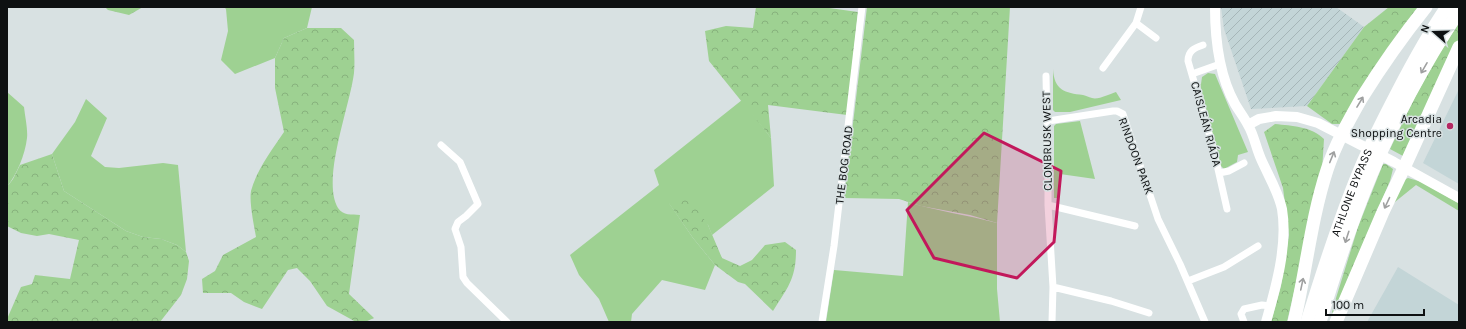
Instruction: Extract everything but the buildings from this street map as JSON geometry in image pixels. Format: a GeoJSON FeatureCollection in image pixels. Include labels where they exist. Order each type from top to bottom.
{"type":"FeatureCollection","features":[{"type":"Feature","properties":{"kind":"highway"},"geometry":{"type":"LineString","coordinates":[[1294,322],[1315,217],[1326,171],[1341,136],[1381,68],[1426,7]]}},
{"type":"Feature","properties":{"kind":"highway","name":"ATHLONE BYPASS"},"geometry":{"type":"LineString","coordinates":[[1307,322],[1342,216],[1386,127],[1410,69],[1437,21],[1448,7]]}},
{"type":"Feature","properties":{"kind":"highway","name":"ATHLONE BYPASS"},"geometry":{"type":"LineString","coordinates":[[1386,127],[1414,85],[1459,11]]}},
{"type":"Feature","properties":{"kind":"highway"},"geometry":{"type":"LineString","coordinates":[[1336,322],[1382,212],[1404,168],[1459,48]]}},
{"type":"Feature","properties":{"kind":"highway","name":"ATHLONE BYPASS"},"geometry":{"type":"LineString","coordinates":[[1320,322],[1349,233],[1366,170]]}},
{"type":"Feature","properties":{"kind":"street","name":"THE BOG ROAD"},"geometry":{"type":"LineString","coordinates":[[822,322],[835,238],[862,7]]}},
{"type":"Feature","properties":{"kind":"street"},"geometry":{"type":"LineString","coordinates":[[1103,68],[1136,23],[1141,7]]}},
{"type":"Feature","properties":{"kind":"street"},"geometry":{"type":"LineString","coordinates":[[1215,7],[1220,64],[1235,103],[1248,125],[1261,159],[1278,196],[1283,218],[1283,246],[1266,322]]}},
{"type":"Feature","properties":{"kind":"street"},"geometry":{"type":"LineString","coordinates":[[1136,23],[1156,38]]}},
{"type":"Feature","properties":{"kind":"street","name":"CAISLEÁN RIÁDA"},"geometry":{"type":"LineString","coordinates":[[1203,45],[1193,49],[1188,56],[1188,61],[1205,117],[1226,209]]}},
{"type":"Feature","properties":{"kind":"street","name":"CAISLEÁN RIÁDA"},"geometry":{"type":"LineString","coordinates":[[1192,74],[1220,64]]}},
{"type":"Feature","properties":{"kind":"street","name":"CLONBRUSK WEST"},"geometry":{"type":"LineString","coordinates":[[1046,76],[1048,121],[1048,205],[1053,287],[1052,322]]}},
{"type":"Feature","properties":{"kind":"street","name":"RINDOON PARK"},"geometry":{"type":"LineString","coordinates":[[1048,121],[1113,111],[1123,114],[1158,219],[1188,281]]}},
{"type":"Feature","properties":{"kind":"street"},"geometry":{"type":"LineString","coordinates":[[1248,125],[1259,119],[1276,116],[1296,117],[1318,123],[1459,198]]}},
{"type":"Feature","properties":{"kind":"street"},"geometry":{"type":"LineString","coordinates":[[441,145],[460,162],[478,204],[458,222],[455,229],[461,247],[463,277],[467,284],[507,322]]}},
{"type":"Feature","properties":{"kind":"street","name":"CAISLEÁN RIÁDA"},"geometry":{"type":"LineString","coordinates":[[1219,173],[1229,171],[1244,163]]}},
{"type":"Feature","properties":{"kind":"street","name":"CLONBRUSK WEST"},"geometry":{"type":"LineString","coordinates":[[1048,205],[1135,226]]}},
{"type":"Feature","properties":{"kind":"street"},"geometry":{"type":"LineString","coordinates":[[1205,322],[1188,281],[1224,267],[1258,246]]}},
{"type":"Feature","properties":{"kind":"street"},"geometry":{"type":"LineString","coordinates":[[1053,287],[1111,301],[1149,313]]}},
{"type":"Feature","properties":{"kind":"street"},"geometry":{"type":"LineString","coordinates":[[1244,322],[1241,314],[1244,309],[1258,306],[1270,306]]}},
{"type":"Feature","properties":{"kind":"highlighted area"},"geometry":{"type":"Polygon","coordinates":[[[984,133],[1061,171],[1054,242],[1017,278],[934,258],[907,210],[984,133]]]}},
{"type":"Feature","properties":{"kind":"shaded area"},"geometry":{"type":"Polygon","coordinates":[[[1221,7],[1336,7],[1364,27],[1307,106],[1251,109],[1224,29],[1221,7]]]}},
{"type":"Feature","properties":{"kind":"shaded area","name":"Arcadia Shopping Centre"},"geometry":{"type":"Polygon","coordinates":[[[1459,89],[1459,184],[1423,163],[1459,89]]]}},
{"type":"Feature","properties":{"kind":"shaded area"},"geometry":{"type":"Polygon","coordinates":[[[1398,267],[1459,305],[1459,322],[1367,322],[1398,267]]]}},
{"type":"Feature","properties":{"kind":"green space"},"geometry":{"type":"Polygon","coordinates":[[[105,7],[143,7],[129,15],[108,10],[105,7]]]}},
{"type":"Feature","properties":{"kind":"green space"},"geometry":{"type":"Polygon","coordinates":[[[224,7],[312,7],[307,28],[284,38],[275,58],[235,74],[221,60],[228,31],[226,9],[224,7]]]}},
{"type":"Feature","properties":{"kind":"green space"},"geometry":{"type":"Polygon","coordinates":[[[756,7],[822,7],[858,12],[847,115],[768,105],[771,138],[709,61],[705,31],[726,26],[753,28],[756,7]]]}},
{"type":"Feature","properties":{"kind":"green space"},"geometry":{"type":"Polygon","coordinates":[[[867,7],[1010,7],[997,223],[970,215],[921,206],[899,199],[844,198],[867,7]]]}},
{"type":"Feature","properties":{"kind":"green space"},"geometry":{"type":"Polygon","coordinates":[[[1389,7],[1418,7],[1340,124],[1332,124],[1307,106],[1364,27],[1389,7]]]}},
{"type":"Feature","properties":{"kind":"green space"},"geometry":{"type":"Polygon","coordinates":[[[1459,23],[1459,38],[1403,156],[1390,149],[1414,99],[1437,57],[1459,23]]]}},
{"type":"Feature","properties":{"kind":"green space"},"geometry":{"type":"Polygon","coordinates":[[[307,28],[341,28],[354,40],[354,73],[338,142],[333,180],[334,196],[340,211],[360,215],[349,294],[374,318],[365,322],[356,322],[327,306],[310,281],[297,268],[288,270],[262,309],[244,302],[231,293],[203,293],[202,279],[215,271],[223,255],[256,237],[251,207],[251,191],[261,167],[284,132],[275,88],[275,58],[284,38],[307,28]]]}},
{"type":"Feature","properties":{"kind":"green space"},"geometry":{"type":"Polygon","coordinates":[[[1053,69],[1058,86],[1066,91],[1091,98],[1101,98],[1116,92],[1121,100],[1070,112],[1055,112],[1053,110],[1053,69]]]}},
{"type":"Feature","properties":{"kind":"green space"},"geometry":{"type":"Polygon","coordinates":[[[1208,73],[1215,74],[1248,152],[1238,155],[1237,162],[1224,169],[1220,163],[1200,84],[1202,77],[1208,73]]]}},
{"type":"Feature","properties":{"kind":"green space"},"geometry":{"type":"Polygon","coordinates":[[[7,92],[24,107],[27,135],[20,164],[7,187],[7,92]]]}},
{"type":"Feature","properties":{"kind":"green space"},"geometry":{"type":"Polygon","coordinates":[[[86,99],[107,118],[91,156],[105,167],[119,168],[163,163],[178,165],[186,252],[177,245],[161,239],[143,237],[126,231],[64,191],[52,154],[75,122],[86,99]]]}},
{"type":"Feature","properties":{"kind":"green space"},"geometry":{"type":"Polygon","coordinates":[[[742,100],[771,138],[774,186],[712,235],[708,225],[669,203],[693,238],[715,265],[705,290],[662,280],[632,314],[631,322],[609,322],[599,299],[579,275],[570,255],[659,185],[654,170],[742,100]]]}},
{"type":"Feature","properties":{"kind":"green space"},"geometry":{"type":"Polygon","coordinates":[[[1080,121],[1095,179],[1060,174],[1057,198],[1054,198],[1054,126],[1056,124],[1080,121]]]}},
{"type":"Feature","properties":{"kind":"green space"},"geometry":{"type":"Polygon","coordinates":[[[1275,124],[1307,129],[1313,131],[1324,139],[1322,171],[1287,322],[1271,322],[1281,286],[1289,235],[1283,188],[1264,132],[1275,124]]]}},
{"type":"Feature","properties":{"kind":"green space"},"geometry":{"type":"Polygon","coordinates":[[[52,154],[64,191],[126,231],[143,237],[161,239],[177,245],[186,252],[189,261],[187,279],[181,295],[160,322],[7,322],[21,287],[32,284],[35,275],[70,279],[79,240],[49,234],[37,236],[21,233],[7,226],[7,187],[20,165],[52,154]]]}},
{"type":"Feature","properties":{"kind":"green space"},"geometry":{"type":"Polygon","coordinates":[[[1383,164],[1386,164],[1393,169],[1390,181],[1333,314],[1332,311],[1358,227],[1383,164]]]}},
{"type":"Feature","properties":{"kind":"green space"},"geometry":{"type":"Polygon","coordinates":[[[1408,178],[1422,182],[1458,203],[1459,211],[1416,185],[1390,206],[1402,181],[1408,178]]]}},
{"type":"Feature","properties":{"kind":"green space"},"geometry":{"type":"Polygon","coordinates":[[[689,198],[708,225],[722,258],[740,266],[752,260],[765,245],[785,242],[796,250],[793,276],[787,289],[773,311],[745,284],[738,282],[715,265],[693,238],[668,202],[689,198]]]}},
{"type":"Feature","properties":{"kind":"green space"},"geometry":{"type":"Polygon","coordinates":[[[908,202],[997,223],[997,289],[1000,322],[826,322],[834,270],[903,276],[908,202]]]}},
{"type":"Feature","properties":{"kind":"place","name":"Arcadia Shopping Centre"},"geometry":{"type":"Point","coordinates":[1450,126]}}]}
